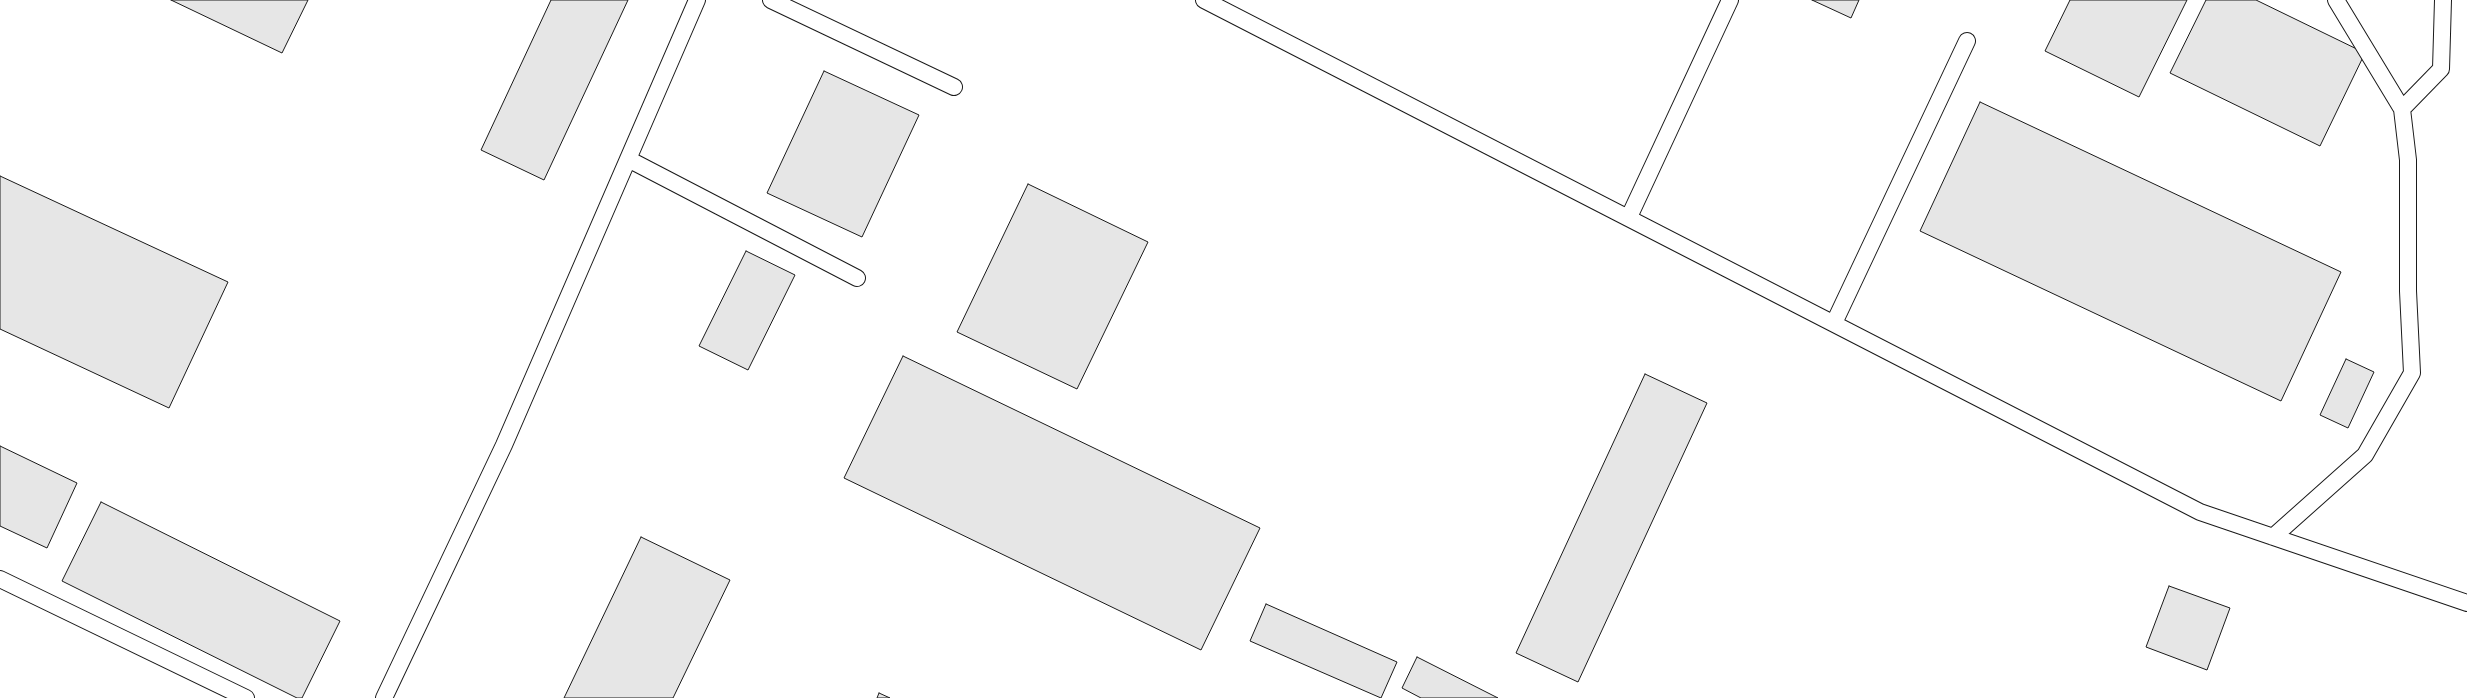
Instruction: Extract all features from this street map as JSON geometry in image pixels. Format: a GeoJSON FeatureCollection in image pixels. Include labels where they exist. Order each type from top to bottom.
{"type":"FeatureCollection","features":[{"type":"Feature","properties":{"kind":"lane"},"geometry":{"type":"LineString","coordinates":[[384,698],[504,445],[697,0]]}},
{"type":"Feature","properties":{"kind":"lane"},"geometry":{"type":"LineString","coordinates":[[770,0],[954,87]]}},
{"type":"Feature","properties":{"kind":"lane"},"geometry":{"type":"LineString","coordinates":[[1204,0],[2200,512],[2467,603]]}},
{"type":"Feature","properties":{"kind":"lane"},"geometry":{"type":"LineString","coordinates":[[1629,217],[1730,0]]}},
{"type":"Feature","properties":{"kind":"lane"},"geometry":{"type":"LineString","coordinates":[[2273,537],[2365,455],[2412,373],[2408,291],[2408,160],[2402,108],[2336,0]]}},
{"type":"Feature","properties":{"kind":"lane"},"geometry":{"type":"LineString","coordinates":[[2402,108],[2441,69],[2443,0]]}},
{"type":"Feature","properties":{"kind":"lane"},"geometry":{"type":"LineString","coordinates":[[1834,323],[1967,41]]}},
{"type":"Feature","properties":{"kind":"lane"},"geometry":{"type":"LineString","coordinates":[[628,159],[857,278]]}},
{"type":"Feature","properties":{"kind":"lane"},"geometry":{"type":"LineString","coordinates":[[0,578],[246,698]]}},
{"type":"Feature","properties":{"kind":"building"},"geometry":{"type":"Polygon","coordinates":[[[171,0],[308,0],[282,53],[171,0]]]}},
{"type":"Feature","properties":{"kind":"building"},"geometry":{"type":"Polygon","coordinates":[[[551,0],[628,0],[544,180],[481,150],[551,0]]]}},
{"type":"Feature","properties":{"kind":"building"},"geometry":{"type":"Polygon","coordinates":[[[1812,0],[1859,0],[1851,18],[1812,0]]]}},
{"type":"Feature","properties":{"kind":"building"},"geometry":{"type":"Polygon","coordinates":[[[2070,0],[2187,0],[2139,97],[2045,51],[2070,0]]]}},
{"type":"Feature","properties":{"kind":"building"},"geometry":{"type":"Polygon","coordinates":[[[2206,0],[2256,0],[2365,53],[2320,146],[2170,73],[2206,0]]]}},
{"type":"Feature","properties":{"kind":"building"},"geometry":{"type":"Polygon","coordinates":[[[824,71],[919,115],[862,237],[767,193],[824,71]]]}},
{"type":"Feature","properties":{"kind":"building"},"geometry":{"type":"Polygon","coordinates":[[[1980,102],[2341,272],[2281,401],[1920,231],[1980,102]]]}},
{"type":"Feature","properties":{"kind":"building"},"geometry":{"type":"Polygon","coordinates":[[[0,176],[228,282],[169,408],[0,329],[0,176]]]}},
{"type":"Feature","properties":{"kind":"building"},"geometry":{"type":"Polygon","coordinates":[[[1028,184],[1148,242],[1077,389],[957,332],[1028,184]]]}},
{"type":"Feature","properties":{"kind":"building"},"geometry":{"type":"Polygon","coordinates":[[[746,251],[795,275],[748,370],[699,346],[746,251]]]}},
{"type":"Feature","properties":{"kind":"building"},"geometry":{"type":"Polygon","coordinates":[[[903,356],[1260,528],[1201,650],[844,478],[903,356]]]}},
{"type":"Feature","properties":{"kind":"building"},"geometry":{"type":"Polygon","coordinates":[[[2346,359],[2374,372],[2348,428],[2320,415],[2346,359]]]}},
{"type":"Feature","properties":{"kind":"building"},"geometry":{"type":"Polygon","coordinates":[[[1645,374],[1707,403],[1578,682],[1516,653],[1645,374]]]}},
{"type":"Feature","properties":{"kind":"building"},"geometry":{"type":"Polygon","coordinates":[[[0,446],[77,483],[47,548],[0,526],[0,446]]]}},
{"type":"Feature","properties":{"kind":"building"},"geometry":{"type":"Polygon","coordinates":[[[101,502],[340,621],[302,698],[297,698],[62,581],[101,502]]]}},
{"type":"Feature","properties":{"kind":"building"},"geometry":{"type":"Polygon","coordinates":[[[641,537],[730,580],[673,698],[564,698],[641,537]]]}},
{"type":"Feature","properties":{"kind":"building"},"geometry":{"type":"Polygon","coordinates":[[[2169,586],[2230,608],[2207,670],[2146,647],[2169,586]]]}},
{"type":"Feature","properties":{"kind":"building"},"geometry":{"type":"Polygon","coordinates":[[[1266,604],[1397,662],[1381,698],[1250,641],[1266,604]]]}},
{"type":"Feature","properties":{"kind":"building"},"geometry":{"type":"Polygon","coordinates":[[[1417,657],[1498,698],[1421,698],[1402,688],[1417,657]]]}},
{"type":"Feature","properties":{"kind":"building"},"geometry":{"type":"Polygon","coordinates":[[[879,693],[890,698],[877,698],[879,693]]]}}]}
